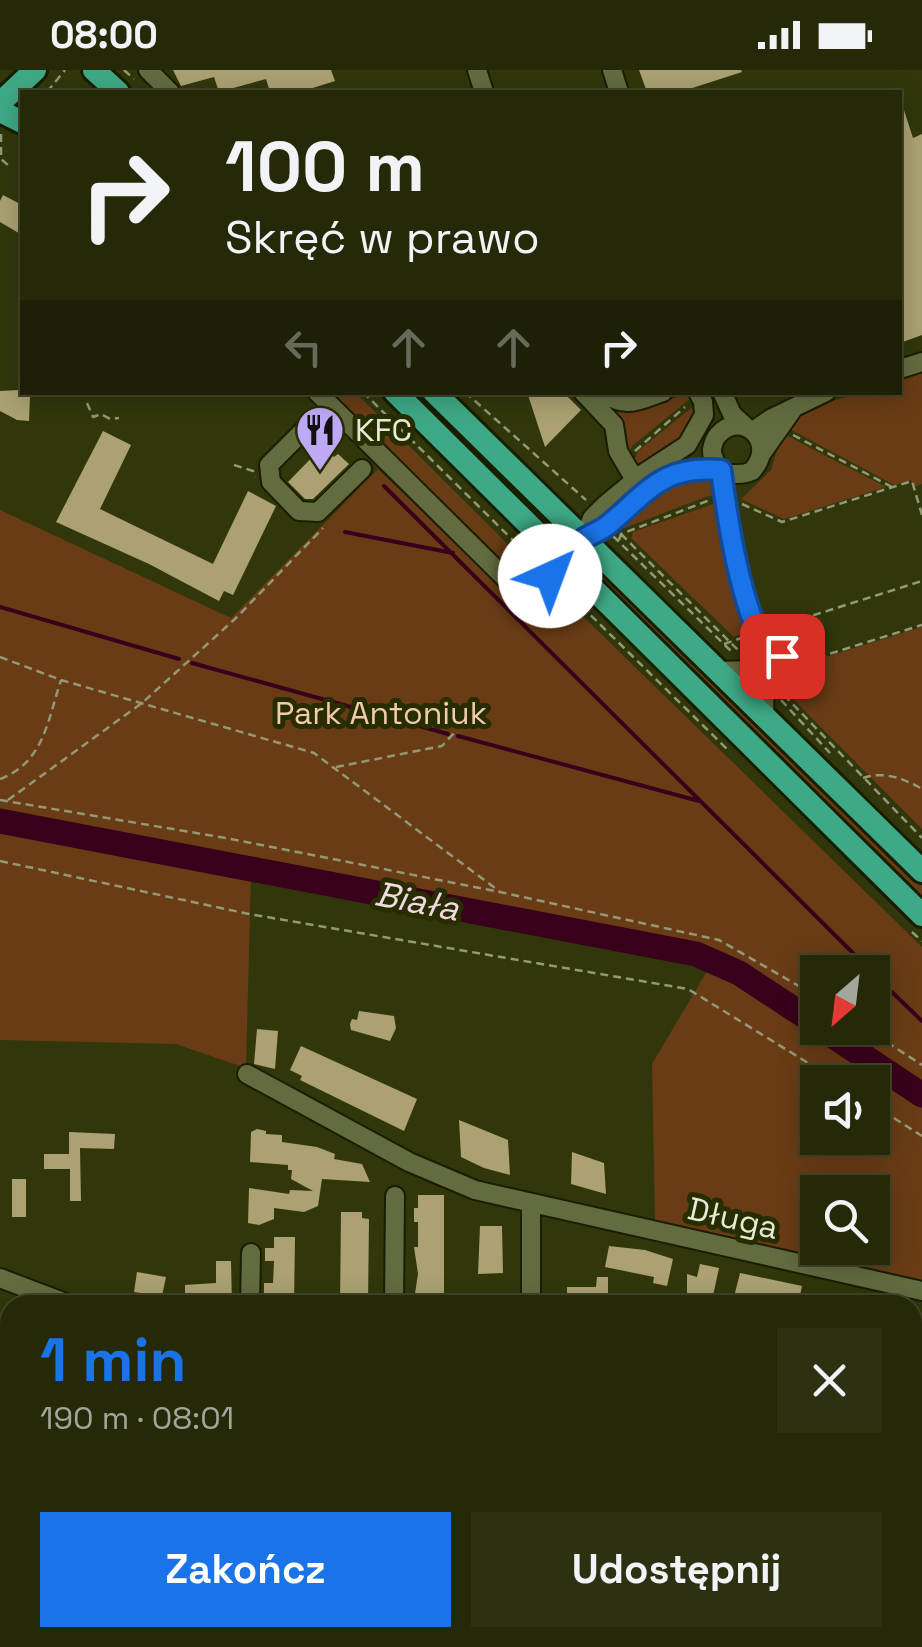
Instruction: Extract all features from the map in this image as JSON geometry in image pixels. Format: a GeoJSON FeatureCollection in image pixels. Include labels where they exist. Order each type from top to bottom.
{"type":"FeatureCollection","features":[{"type":"Feature","properties":{"kind":"main road"},"geometry":{"type":"LineString","coordinates":[[0,103],[35,70]]}},
{"type":"Feature","properties":{"kind":"main road"},"geometry":{"type":"LineString","coordinates":[[94,70],[116,90]]}},
{"type":"Feature","properties":{"kind":"main road"},"geometry":{"type":"LineString","coordinates":[[398,395],[470,467],[556,568],[922,914]]}},
{"type":"Feature","properties":{"kind":"main road"},"geometry":{"type":"LineString","coordinates":[[437,395],[922,871]]}},
{"type":"Feature","properties":{"kind":"main road"},"geometry":{"type":"LineString","coordinates":[[470,467],[484,464],[490,456],[490,446]]}},
{"type":"Feature","properties":{"kind":"street"},"geometry":{"type":"LineString","coordinates":[[148,70],[168,90]]}},
{"type":"Feature","properties":{"kind":"street"},"geometry":{"type":"LineString","coordinates":[[320,395],[514,587],[531,591],[584,538],[592,518],[630,473],[690,458],[726,428],[750,429],[820,395]]}},
{"type":"Feature","properties":{"kind":"street"},"geometry":{"type":"LineString","coordinates":[[586,395],[614,425],[618,451],[630,473]]}},
{"type":"Feature","properties":{"kind":"street"},"geometry":{"type":"LineString","coordinates":[[607,395],[629,404],[654,395]]}},
{"type":"Feature","properties":{"kind":"street"},"geometry":{"type":"LineString","coordinates":[[666,461],[688,445],[698,430],[704,415],[699,395]]}},
{"type":"Feature","properties":{"kind":"street"},"geometry":{"type":"LineString","coordinates":[[712,395],[714,460],[729,499],[728,520],[761,640],[776,656],[792,651]]}},
{"type":"Feature","properties":{"kind":"street"},"geometry":{"type":"LineString","coordinates":[[723,395],[732,414],[762,445],[762,453]]}},
{"type":"Feature","properties":{"kind":"street"},"geometry":{"type":"LineString","coordinates":[[729,499],[759,463],[793,409]]}},
{"type":"Feature","properties":{"kind":"street"},"geometry":{"type":"LineString","coordinates":[[308,426],[269,465],[271,482],[299,511],[318,512],[362,468]]}},
{"type":"Feature","properties":{"kind":"street"},"geometry":{"type":"LineString","coordinates":[[584,538],[605,528],[653,484],[672,473],[701,468],[736,476],[752,471]]}},
{"type":"Feature","properties":{"kind":"street"},"geometry":{"type":"LineString","coordinates":[[720,672],[751,670],[761,640]]}},
{"type":"Feature","properties":{"kind":"street"},"geometry":{"type":"LineString","coordinates":[[765,715],[762,699],[792,651]]}},
{"type":"Feature","properties":{"kind":"street","name":"Długa"},"geometry":{"type":"LineString","coordinates":[[247,1074],[439,1176],[475,1190],[922,1292]]}},
{"type":"Feature","properties":{"kind":"street"},"geometry":{"type":"LineString","coordinates":[[394,1295],[396,1196]]}},
{"type":"Feature","properties":{"kind":"street"},"geometry":{"type":"LineString","coordinates":[[532,1203],[532,1295]]}},
{"type":"Feature","properties":{"kind":"street"},"geometry":{"type":"LineString","coordinates":[[250,1295],[251,1253]]}},
{"type":"Feature","properties":{"kind":"street"},"geometry":{"type":"LineString","coordinates":[[0,1278],[45,1295]]}},
{"type":"Feature","properties":{"kind":"path"},"geometry":{"type":"LineString","coordinates":[[49,90],[65,70]]}},
{"type":"Feature","properties":{"kind":"path"},"geometry":{"type":"LineString","coordinates":[[0,134],[1,160],[9,166]]}},
{"type":"Feature","properties":{"kind":"path"},"geometry":{"type":"LineString","coordinates":[[366,395],[556,568],[574,598]]}},
{"type":"Feature","properties":{"kind":"path"},"geometry":{"type":"LineString","coordinates":[[468,395],[586,500]]}},
{"type":"Feature","properties":{"kind":"path"},"geometry":{"type":"LineString","coordinates":[[630,473],[640,444],[696,395]]}},
{"type":"Feature","properties":{"kind":"path"},"geometry":{"type":"LineString","coordinates":[[86,403],[93,417],[100,414],[110,420],[119,418]]}},
{"type":"Feature","properties":{"kind":"path"},"geometry":{"type":"LineString","coordinates":[[779,426],[893,488]]}},
{"type":"Feature","properties":{"kind":"path"},"geometry":{"type":"LineString","coordinates":[[234,465],[253,471],[252,475]]}},
{"type":"Feature","properties":{"kind":"path"},"geometry":{"type":"LineString","coordinates":[[618,542],[621,534],[706,500],[729,499],[782,522],[912,482],[922,515]]}},
{"type":"Feature","properties":{"kind":"path"},"geometry":{"type":"LineString","coordinates":[[576,503],[596,494]]}},
{"type":"Feature","properties":{"kind":"path"},"geometry":{"type":"LineString","coordinates":[[7,801],[142,703],[234,619],[324,528]]}},
{"type":"Feature","properties":{"kind":"path"},"geometry":{"type":"LineString","coordinates":[[621,534],[754,666]]}},
{"type":"Feature","properties":{"kind":"path"},"geometry":{"type":"LineString","coordinates":[[734,646],[761,640],[922,581]]}},
{"type":"Feature","properties":{"kind":"path"},"geometry":{"type":"LineString","coordinates":[[792,651],[813,659],[922,625]]}},
{"type":"Feature","properties":{"kind":"path"},"geometry":{"type":"LineString","coordinates":[[724,644],[761,640]]}},
{"type":"Feature","properties":{"kind":"path"},"geometry":{"type":"LineString","coordinates":[[0,657],[61,680],[303,748],[500,892]]}},
{"type":"Feature","properties":{"kind":"path"},"geometry":{"type":"LineString","coordinates":[[0,779],[31,758],[41,745],[61,680]]}},
{"type":"Feature","properties":{"kind":"path"},"geometry":{"type":"LineString","coordinates":[[770,681],[922,838]]}},
{"type":"Feature","properties":{"kind":"path"},"geometry":{"type":"LineString","coordinates":[[334,767],[442,746],[456,732]]}},
{"type":"Feature","properties":{"kind":"path"},"geometry":{"type":"LineString","coordinates":[[858,784],[880,774],[908,781],[922,790]]}},
{"type":"Feature","properties":{"kind":"path"},"geometry":{"type":"LineString","coordinates":[[0,800],[226,838],[719,940],[800,987]]}},
{"type":"Feature","properties":{"kind":"path"},"geometry":{"type":"LineString","coordinates":[[0,861],[248,914],[688,989],[811,1065]]}},
{"type":"Feature","properties":{"kind":"path"},"geometry":{"type":"LineString","coordinates":[[890,1044],[922,1065]]}},
{"type":"Feature","properties":{"kind":"path"},"geometry":{"type":"LineString","coordinates":[[890,1116],[922,1136]]}},
{"type":"Feature","properties":{"kind":"green space"},"geometry":{"type":"Polygon","coordinates":[[[922,371],[922,484],[914,487],[911,480],[894,485],[786,427],[811,409],[839,399],[902,395],[902,377],[922,371]]]}},
{"type":"Feature","properties":{"kind":"green space"},"geometry":{"type":"Polygon","coordinates":[[[330,395],[358,395],[540,576],[524,582],[330,395]]]}},
{"type":"Feature","properties":{"kind":"green space"},"geometry":{"type":"Polygon","coordinates":[[[683,395],[691,398],[632,446],[628,457],[612,411],[634,411],[683,395]]]}},
{"type":"Feature","properties":{"kind":"green space"},"geometry":{"type":"Polygon","coordinates":[[[696,404],[696,417],[685,436],[637,467],[633,464],[638,451],[696,404]]]}},
{"type":"Feature","properties":{"kind":"green space"},"geometry":{"type":"Polygon","coordinates":[[[782,433],[886,487],[784,519],[741,499],[771,470],[782,433]]]}},
{"type":"Feature","properties":{"kind":"green space","name":"Park Antoniuk"},"geometry":{"type":"Polygon","coordinates":[[[378,469],[528,612],[554,588],[922,947],[922,1093],[890,1072],[890,1065],[880,1065],[850,1045],[890,1045],[890,955],[800,955],[800,1012],[721,959],[697,950],[0,821],[0,510],[231,618],[378,469]]]}},
{"type":"Feature","properties":{"kind":"green space"},"geometry":{"type":"Polygon","coordinates":[[[697,473],[711,479],[718,495],[625,528],[620,523],[659,486],[697,473]]]}},
{"type":"Feature","properties":{"kind":"green space"},"geometry":{"type":"Polygon","coordinates":[[[719,502],[719,528],[750,630],[734,637],[631,538],[633,532],[719,502]]]}},
{"type":"Feature","properties":{"kind":"green space"},"geometry":{"type":"Polygon","coordinates":[[[607,571],[922,884],[922,903],[596,582],[607,571]]]}},
{"type":"Feature","properties":{"kind":"green space"},"geometry":{"type":"Polygon","coordinates":[[[922,627],[922,829],[775,681],[790,668],[922,627]]]}},
{"type":"Feature","properties":{"kind":"green space"},"geometry":{"type":"Polygon","coordinates":[[[0,828],[251,875],[246,1068],[176,1044],[0,1040],[0,828]]]}},
{"type":"Feature","properties":{"kind":"green space"},"geometry":{"type":"Polygon","coordinates":[[[710,966],[800,1025],[800,1045],[831,1045],[862,1065],[800,1065],[800,1155],[890,1155],[890,1083],[922,1104],[922,1281],[851,1265],[890,1265],[890,1175],[800,1175],[800,1254],[655,1221],[652,1064],[710,966]]]}},
{"type":"Feature","properties":{"kind":"building"},"geometry":{"type":"Polygon","coordinates":[[[173,70],[331,70],[335,81],[306,90],[269,90],[266,79],[218,90],[214,77],[181,86],[173,70]]]}},
{"type":"Feature","properties":{"kind":"building"},"geometry":{"type":"Polygon","coordinates":[[[639,70],[742,72],[686,90],[646,90],[639,70]]]}},
{"type":"Feature","properties":{"kind":"building"},"geometry":{"type":"Polygon","coordinates":[[[902,104],[913,138],[922,134],[922,335],[902,342],[902,104]]]}},
{"type":"Feature","properties":{"kind":"building"},"geometry":{"type":"Polygon","coordinates":[[[3,195],[20,204],[20,234],[0,222],[3,195]]]}},
{"type":"Feature","properties":{"kind":"building"},"geometry":{"type":"Polygon","coordinates":[[[19,390],[20,396],[30,397],[29,421],[0,411],[0,391],[19,390]]]}},
{"type":"Feature","properties":{"kind":"building"},"geometry":{"type":"Polygon","coordinates":[[[528,395],[566,395],[581,410],[545,447],[528,395]]]}},
{"type":"Feature","properties":{"kind":"building"},"geometry":{"type":"Polygon","coordinates":[[[103,431],[131,445],[100,509],[213,564],[248,491],[276,506],[233,595],[224,591],[219,601],[56,522],[103,431]]]}},
{"type":"Feature","properties":{"kind":"building","name":"KFC"},"geometry":{"type":"Polygon","coordinates":[[[323,446],[349,464],[313,499],[305,499],[288,482],[323,446]]]}},
{"type":"Feature","properties":{"kind":"building"},"geometry":{"type":"Polygon","coordinates":[[[359,1011],[394,1016],[396,1028],[390,1041],[351,1030],[352,1019],[357,1020],[359,1011]]]}},
{"type":"Feature","properties":{"kind":"building"},"geometry":{"type":"Polygon","coordinates":[[[257,1029],[278,1031],[275,1069],[254,1064],[257,1029]]]}},
{"type":"Feature","properties":{"kind":"building"},"geometry":{"type":"Polygon","coordinates":[[[301,1046],[417,1099],[404,1131],[300,1080],[302,1076],[290,1070],[301,1046]]]}},
{"type":"Feature","properties":{"kind":"building"},"geometry":{"type":"Polygon","coordinates":[[[459,1120],[508,1140],[510,1175],[461,1157],[459,1120]]]}},
{"type":"Feature","properties":{"kind":"building"},"geometry":{"type":"Polygon","coordinates":[[[257,1129],[282,1135],[282,1142],[317,1147],[335,1154],[334,1159],[362,1164],[370,1182],[322,1179],[318,1206],[304,1212],[274,1208],[274,1219],[259,1225],[248,1223],[249,1188],[289,1194],[290,1190],[313,1191],[291,1179],[288,1165],[250,1162],[251,1132],[257,1129]]]}},
{"type":"Feature","properties":{"kind":"building"},"geometry":{"type":"Polygon","coordinates":[[[69,1132],[115,1134],[114,1149],[80,1148],[81,1201],[70,1201],[70,1169],[44,1169],[44,1154],[69,1154],[69,1132]]]}},
{"type":"Feature","properties":{"kind":"building"},"geometry":{"type":"Polygon","coordinates":[[[572,1152],[604,1163],[606,1194],[571,1184],[572,1152]]]}},
{"type":"Feature","properties":{"kind":"building"},"geometry":{"type":"Polygon","coordinates":[[[12,1179],[26,1179],[26,1217],[12,1217],[12,1179]]]}},
{"type":"Feature","properties":{"kind":"building"},"geometry":{"type":"Polygon","coordinates":[[[418,1195],[444,1195],[444,1295],[415,1295],[418,1222],[414,1222],[414,1208],[418,1208],[418,1195]]]}},
{"type":"Feature","properties":{"kind":"building"},"geometry":{"type":"Polygon","coordinates":[[[341,1212],[362,1212],[362,1218],[369,1219],[368,1295],[340,1295],[341,1212]]]}},
{"type":"Feature","properties":{"kind":"building"},"geometry":{"type":"Polygon","coordinates":[[[480,1226],[502,1226],[503,1273],[478,1274],[480,1226]]]}},
{"type":"Feature","properties":{"kind":"building"},"geometry":{"type":"Polygon","coordinates":[[[274,1237],[295,1237],[294,1295],[264,1295],[264,1283],[273,1283],[274,1261],[265,1261],[265,1248],[274,1248],[274,1237]]]}},
{"type":"Feature","properties":{"kind":"building"},"geometry":{"type":"Polygon","coordinates":[[[609,1246],[645,1250],[673,1259],[667,1286],[653,1283],[654,1277],[605,1267],[609,1246]]]}},
{"type":"Feature","properties":{"kind":"building"},"geometry":{"type":"Polygon","coordinates":[[[216,1261],[231,1261],[232,1295],[185,1295],[185,1285],[216,1283],[216,1261]]]}},
{"type":"Feature","properties":{"kind":"building"},"geometry":{"type":"Polygon","coordinates":[[[700,1264],[719,1268],[713,1295],[687,1295],[687,1274],[697,1277],[700,1264]]]}},
{"type":"Feature","properties":{"kind":"building"},"geometry":{"type":"Polygon","coordinates":[[[137,1272],[166,1277],[162,1295],[134,1292],[137,1272]]]}},
{"type":"Feature","properties":{"kind":"building"},"geometry":{"type":"Polygon","coordinates":[[[740,1273],[802,1286],[800,1295],[735,1293],[740,1273]]]}},
{"type":"Feature","properties":{"kind":"building"},"geometry":{"type":"Polygon","coordinates":[[[597,1277],[608,1277],[608,1295],[567,1295],[567,1287],[596,1287],[597,1277]]]}},
{"type":"Feature","properties":{"kind":"waterway"},"geometry":{"type":"LineString","coordinates":[[384,486],[855,955]]}},
{"type":"Feature","properties":{"kind":"waterway"},"geometry":{"type":"LineString","coordinates":[[345,532],[453,553]]}},
{"type":"Feature","properties":{"kind":"waterway"},"geometry":{"type":"LineString","coordinates":[[0,607],[179,659]]}},
{"type":"Feature","properties":{"kind":"waterway"},"geometry":{"type":"LineString","coordinates":[[192,663],[448,734]]}},
{"type":"Feature","properties":{"kind":"waterway"},"geometry":{"type":"LineString","coordinates":[[458,736],[699,801]]}},
{"type":"Feature","properties":{"kind":"waterway","name":"Biała"},"geometry":{"type":"LineString","coordinates":[[0,821],[696,954],[739,973],[800,1013]]}},
{"type":"Feature","properties":{"kind":"waterway"},"geometry":{"type":"LineString","coordinates":[[890,990],[922,1021]]}},
{"type":"Feature","properties":{"kind":"waterway","name":"Biała"},"geometry":{"type":"LineString","coordinates":[[847,1045],[922,1095]]}},
{"type":"Feature","properties":{"kind":"place","name":"KFC"},"geometry":{"type":"Point","coordinates":[320,472]}},
{"type":"Feature","properties":{"kind":"route"},"geometry":{"type":"LineString","coordinates":[[550,576],[584,538],[605,528],[653,484],[672,473],[701,468],[721,470],[729,535],[758,633],[766,650],[782,656]]}}]}
